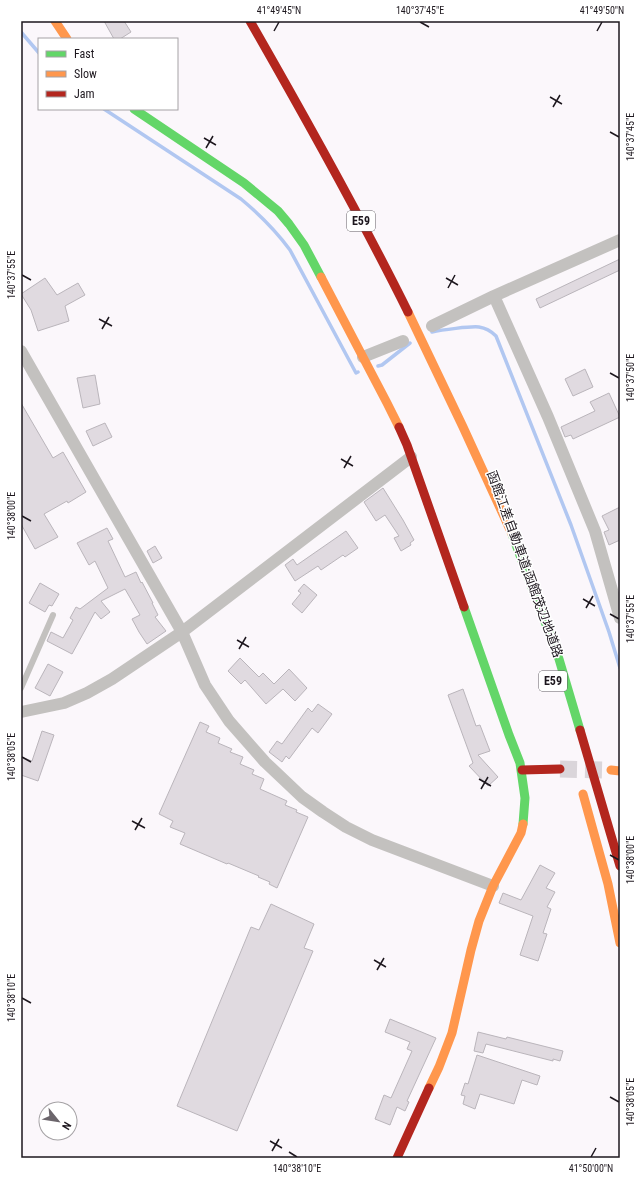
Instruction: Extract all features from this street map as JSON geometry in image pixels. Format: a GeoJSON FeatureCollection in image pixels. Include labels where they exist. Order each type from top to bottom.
{"type":"FeatureCollection","features":[{"type":"Feature","properties":{"kind":"main road"},"geometry":{"type":"LineString","coordinates":[[55,21],[65,38]]}},
{"type":"Feature","properties":{"kind":"main road","name":"函館江差自動車道;函館茂辺地道路"},"geometry":{"type":"LineString","coordinates":[[250,21],[322,147],[389,274],[510,530],[559,659],[620,866]]}},
{"type":"Feature","properties":{"kind":"main road"},"geometry":{"type":"LineString","coordinates":[[135,110],[244,183],[278,211],[304,245],[364,357],[407,445],[522,770],[525,798],[521,833],[493,886],[473,943],[452,1033],[439,1067],[397,1158]]}},
{"type":"Feature","properties":{"kind":"main road","name":"函館江差自動車道;函館茂辺地道路"},"geometry":{"type":"LineString","coordinates":[[462,427],[495,519]]}},
{"type":"Feature","properties":{"kind":"main road"},"geometry":{"type":"LineString","coordinates":[[522,770],[560,769]]}},
{"type":"Feature","properties":{"kind":"main road"},"geometry":{"type":"LineString","coordinates":[[581,785],[608,884],[620,942]]}},
{"type":"Feature","properties":{"kind":"street"},"geometry":{"type":"LineString","coordinates":[[432,326],[494,296],[620,240]]}},
{"type":"Feature","properties":{"kind":"street"},"geometry":{"type":"LineString","coordinates":[[494,296],[548,417],[595,531],[620,618]]}},
{"type":"Feature","properties":{"kind":"street"},"geometry":{"type":"LineString","coordinates":[[364,357],[403,341]]}},
{"type":"Feature","properties":{"kind":"street"},"geometry":{"type":"LineString","coordinates":[[21,351],[182,632],[205,685],[229,721],[265,762],[302,797],[346,827],[372,840],[493,886]]}},
{"type":"Feature","properties":{"kind":"street"},"geometry":{"type":"LineString","coordinates":[[21,712],[64,703],[88,693],[112,679],[182,632],[411,457]]}},
{"type":"Feature","properties":{"kind":"lane"},"geometry":{"type":"LineString","coordinates":[[21,688],[53,615]]}},
{"type":"Feature","properties":{"kind":"building"},"geometry":{"type":"Polygon","coordinates":[[[104,21],[124,21],[131,32],[122,38],[113,38],[104,21]]]}},
{"type":"Feature","properties":{"kind":"building"},"geometry":{"type":"Polygon","coordinates":[[[620,259],[620,270],[540,308],[536,299],[620,259]]]}},
{"type":"Feature","properties":{"kind":"building"},"geometry":{"type":"Polygon","coordinates":[[[45,278],[57,295],[78,283],[85,295],[65,306],[69,321],[38,331],[31,310],[21,294],[45,278]]]}},
{"type":"Feature","properties":{"kind":"building"},"geometry":{"type":"Polygon","coordinates":[[[585,369],[593,387],[573,396],[565,379],[585,369]]]}},
{"type":"Feature","properties":{"kind":"building"},"geometry":{"type":"Polygon","coordinates":[[[95,375],[100,404],[83,408],[77,378],[95,375]]]}},
{"type":"Feature","properties":{"kind":"building"},"geometry":{"type":"Polygon","coordinates":[[[609,393],[620,417],[573,439],[571,435],[565,437],[561,427],[595,411],[590,402],[609,393]]]}},
{"type":"Feature","properties":{"kind":"building"},"geometry":{"type":"Polygon","coordinates":[[[21,403],[53,458],[63,452],[86,492],[68,503],[67,501],[44,514],[58,537],[35,549],[21,524],[21,403]]]}},
{"type":"Feature","properties":{"kind":"building"},"geometry":{"type":"Polygon","coordinates":[[[105,423],[112,437],[93,446],[86,431],[105,423]]]}},
{"type":"Feature","properties":{"kind":"building"},"geometry":{"type":"Polygon","coordinates":[[[383,488],[414,540],[410,543],[411,545],[401,551],[394,538],[399,536],[385,515],[376,521],[364,502],[383,488]]]}},
{"type":"Feature","properties":{"kind":"building"},"geometry":{"type":"Polygon","coordinates":[[[620,507],[620,540],[609,545],[604,532],[609,530],[602,516],[620,507]]]}},
{"type":"Feature","properties":{"kind":"building"},"geometry":{"type":"Polygon","coordinates":[[[107,528],[113,539],[108,541],[125,577],[136,572],[153,603],[158,615],[155,617],[166,631],[147,644],[132,619],[140,615],[125,589],[101,601],[110,612],[101,619],[95,612],[72,654],[47,641],[51,632],[63,638],[73,620],[70,618],[76,607],[80,609],[108,588],[95,561],[89,565],[77,543],[107,528]]]}},
{"type":"Feature","properties":{"kind":"building"},"geometry":{"type":"Polygon","coordinates":[[[346,531],[358,548],[345,557],[343,555],[321,570],[318,566],[295,581],[285,565],[293,559],[297,565],[346,531]]]}},
{"type":"Feature","properties":{"kind":"building"},"geometry":{"type":"Polygon","coordinates":[[[155,546],[162,558],[153,563],[147,551],[155,546]]]}},
{"type":"Feature","properties":{"kind":"building"},"geometry":{"type":"Polygon","coordinates":[[[40,583],[59,594],[52,606],[49,605],[45,612],[29,603],[40,583]]]}},
{"type":"Feature","properties":{"kind":"building"},"geometry":{"type":"Polygon","coordinates":[[[304,584],[317,595],[302,613],[292,604],[301,593],[298,591],[304,584]]]}},
{"type":"Feature","properties":{"kind":"building"},"geometry":{"type":"Polygon","coordinates":[[[240,658],[259,677],[263,673],[274,684],[289,669],[307,688],[295,701],[283,689],[266,704],[245,680],[241,684],[228,671],[240,658]]]}},
{"type":"Feature","properties":{"kind":"building"},"geometry":{"type":"Polygon","coordinates":[[[48,664],[63,672],[50,696],[35,688],[48,664]]]}},
{"type":"Feature","properties":{"kind":"building"},"geometry":{"type":"Polygon","coordinates":[[[463,689],[476,726],[480,725],[490,751],[478,755],[498,777],[488,786],[469,766],[473,763],[448,695],[463,689]]]}},
{"type":"Feature","properties":{"kind":"building"},"geometry":{"type":"Polygon","coordinates":[[[318,704],[332,714],[318,733],[312,728],[289,759],[286,756],[282,762],[269,752],[277,741],[282,744],[308,708],[312,712],[318,704]]]}},
{"type":"Feature","properties":{"kind":"building"},"geometry":{"type":"Polygon","coordinates":[[[200,722],[209,726],[206,732],[220,738],[218,743],[232,749],[230,752],[243,757],[240,764],[254,770],[252,774],[264,779],[260,789],[287,801],[285,805],[308,817],[277,888],[269,884],[270,882],[258,877],[259,876],[180,844],[185,833],[170,827],[173,821],[159,814],[200,722]]]}},
{"type":"Feature","properties":{"kind":"building"},"geometry":{"type":"Polygon","coordinates":[[[42,731],[54,735],[38,781],[21,775],[21,757],[32,761],[42,731]]]}},
{"type":"Feature","properties":{"kind":"building"},"geometry":{"type":"Polygon","coordinates":[[[540,865],[555,873],[546,888],[555,892],[547,907],[551,909],[543,933],[547,934],[538,961],[520,955],[533,916],[499,903],[503,893],[521,900],[540,865]]]}},
{"type":"Feature","properties":{"kind":"building"},"geometry":{"type":"Polygon","coordinates":[[[271,904],[314,924],[304,948],[313,951],[237,1131],[177,1106],[251,927],[259,930],[271,904]]]}},
{"type":"Feature","properties":{"kind":"building"},"geometry":{"type":"Polygon","coordinates":[[[390,1019],[436,1038],[407,1101],[409,1102],[405,1111],[397,1107],[390,1125],[375,1119],[384,1095],[391,1098],[412,1051],[407,1049],[410,1042],[385,1032],[390,1019]]]}},
{"type":"Feature","properties":{"kind":"building"},"geometry":{"type":"Polygon","coordinates":[[[478,1032],[506,1039],[507,1037],[563,1051],[560,1061],[553,1059],[553,1061],[486,1044],[483,1053],[474,1051],[478,1032]]]}},
{"type":"Feature","properties":{"kind":"building"},"geometry":{"type":"Polygon","coordinates":[[[477,1055],[540,1076],[537,1085],[522,1080],[514,1104],[480,1094],[475,1109],[463,1104],[465,1096],[461,1095],[465,1083],[468,1084],[477,1055]]]}},
{"type":"Feature","properties":{"kind":"waterway"},"geometry":{"type":"LineString","coordinates":[[21,32],[38,52]]}},
{"type":"Feature","properties":{"kind":"waterway"},"geometry":{"type":"LineString","coordinates":[[106,110],[241,199],[267,223],[290,250],[356,373],[358,372]]}},
{"type":"Feature","properties":{"kind":"waterway"},"geometry":{"type":"LineString","coordinates":[[432,332],[479,327],[488,330],[496,336],[571,525],[609,632],[620,668]]}},
{"type":"Feature","properties":{"kind":"waterway"},"geometry":{"type":"LineString","coordinates":[[378,366],[382,365],[410,343]]}},
{"type":"Feature","properties":{"kind":"tunnel"},"geometry":{"type":"LineString","coordinates":[[560,769],[603,770]]}},
{"type":"Feature","properties":{"kind":"traffic: fast"},"geometry":{"type":"LineString","coordinates":[[135,110],[244,183],[278,211],[304,245],[321,277]]}},
{"type":"Feature","properties":{"kind":"traffic: fast"},"geometry":{"type":"LineString","coordinates":[[512,534],[559,659],[580,730]]}},
{"type":"Feature","properties":{"kind":"traffic: fast"},"geometry":{"type":"LineString","coordinates":[[464,607],[520,763],[525,798],[523,824]]}},
{"type":"Feature","properties":{"kind":"traffic: slow"},"geometry":{"type":"LineString","coordinates":[[55,21],[66,38]]}},
{"type":"Feature","properties":{"kind":"traffic: slow"},"geometry":{"type":"LineString","coordinates":[[321,277],[399,427]]}},
{"type":"Feature","properties":{"kind":"traffic: slow"},"geometry":{"type":"LineString","coordinates":[[408,312],[512,534]]}},
{"type":"Feature","properties":{"kind":"traffic: slow"},"geometry":{"type":"LineString","coordinates":[[611,770],[620,771]]}},
{"type":"Feature","properties":{"kind":"traffic: slow"},"geometry":{"type":"LineString","coordinates":[[583,794],[608,884],[620,943]]}},
{"type":"Feature","properties":{"kind":"traffic: slow"},"geometry":{"type":"LineString","coordinates":[[429,1088],[452,1033],[479,921],[493,886],[521,833],[523,824]]}},
{"type":"Feature","properties":{"kind":"traffic: jam"},"geometry":{"type":"LineString","coordinates":[[250,21],[331,165],[408,312]]}},
{"type":"Feature","properties":{"kind":"traffic: jam"},"geometry":{"type":"LineString","coordinates":[[399,427],[407,445],[464,607]]}},
{"type":"Feature","properties":{"kind":"traffic: jam"},"geometry":{"type":"LineString","coordinates":[[580,730],[620,866]]}},
{"type":"Feature","properties":{"kind":"traffic: jam"},"geometry":{"type":"LineString","coordinates":[[522,770],[560,769]]}},
{"type":"Feature","properties":{"kind":"traffic: jam"},"geometry":{"type":"LineString","coordinates":[[397,1158],[429,1088]]}}]}
